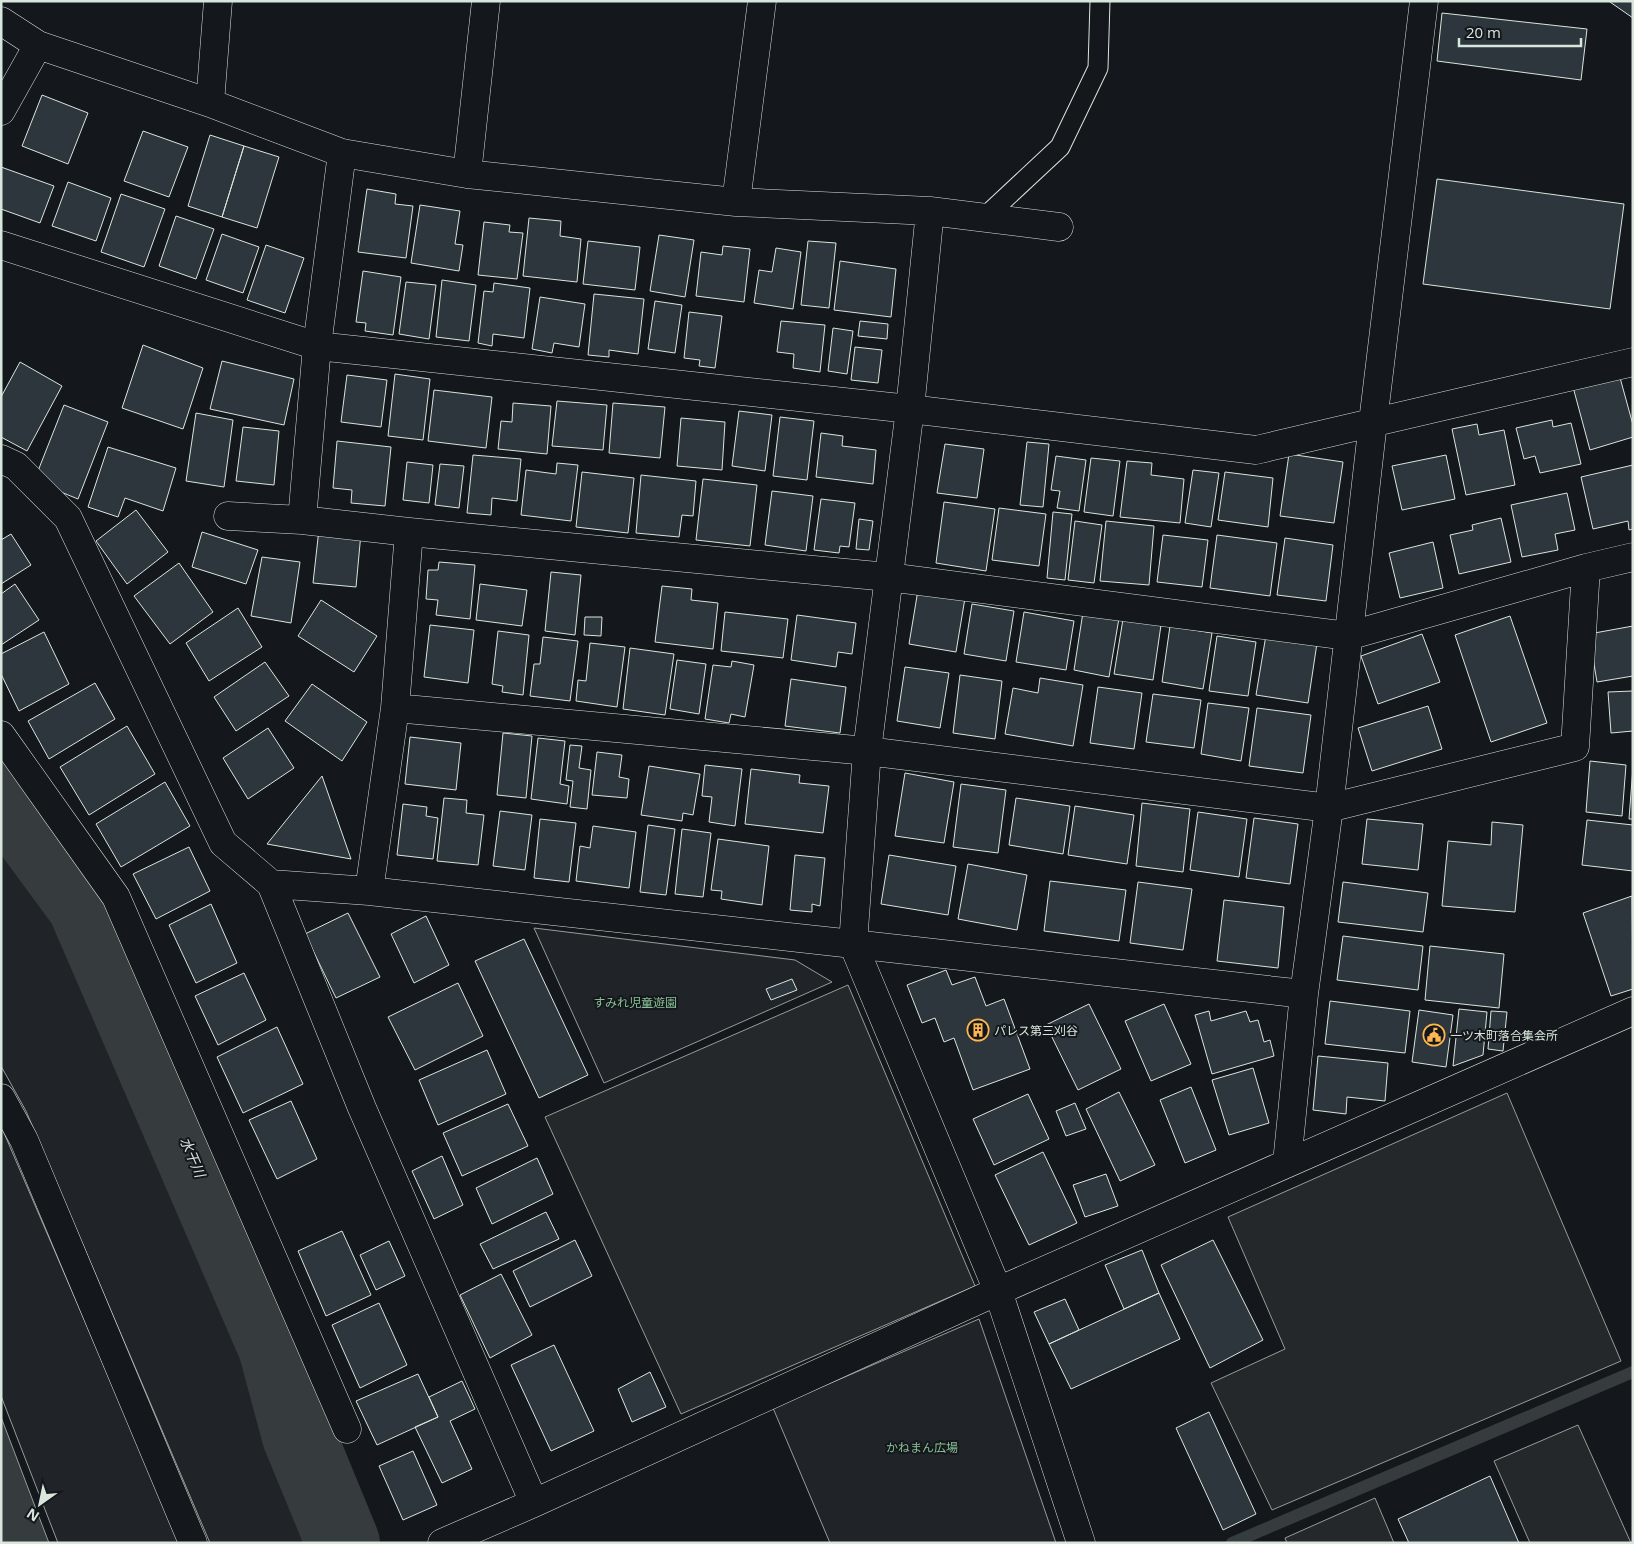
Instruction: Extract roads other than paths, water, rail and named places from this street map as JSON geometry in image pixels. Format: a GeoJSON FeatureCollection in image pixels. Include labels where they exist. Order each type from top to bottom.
{"type":"FeatureCollection","features":[{"type":"Feature","properties":{"kind":"street"},"geometry":{"type":"LineString","coordinates":[[210,103],[218,1]]}},
{"type":"Feature","properties":{"kind":"street"},"geometry":{"type":"LineString","coordinates":[[467,174],[486,1]]}},
{"type":"Feature","properties":{"kind":"street"},"geometry":{"type":"LineString","coordinates":[[736,202],[762,1]]}},
{"type":"Feature","properties":{"kind":"street"},"geometry":{"type":"LineString","coordinates":[[1288,1163],[1304,994],[1328,808],[1372,422],[1424,1]]}},
{"type":"Feature","properties":{"kind":"street"},"geometry":{"type":"LineString","coordinates":[[1,21],[38,45],[210,103],[342,153],[467,174],[736,202],[930,211],[1059,227]]}},
{"type":"Feature","properties":{"kind":"street"},"geometry":{"type":"LineString","coordinates":[[1,111],[38,45]]}},
{"type":"Feature","properties":{"kind":"street"},"geometry":{"type":"LineString","coordinates":[[302,520],[317,346],[342,153]]}},
{"type":"Feature","properties":{"kind":"street"},"geometry":{"type":"LineString","coordinates":[[930,211],[910,410],[867,751],[853,944],[998,1291],[1081,1543]]}},
{"type":"Feature","properties":{"kind":"street"},"geometry":{"type":"LineString","coordinates":[[1,245],[317,346],[910,410],[1256,450],[1633,362]]}},
{"type":"Feature","properties":{"kind":"street"},"geometry":{"type":"LineString","coordinates":[[1,459],[16,466],[68,518],[223,843],[271,884],[362,1108],[534,1503]]}},
{"type":"Feature","properties":{"kind":"street"},"geometry":{"type":"LineString","coordinates":[[228,516],[302,520],[409,532],[888,577],[1348,636],[1586,568],[1633,557]]}},
{"type":"Feature","properties":{"kind":"street"},"geometry":{"type":"LineString","coordinates":[[369,891],[395,708],[409,532]]}},
{"type":"Feature","properties":{"kind":"street"},"geometry":{"type":"LineString","coordinates":[[395,708],[867,751],[1328,808],[1575,747],[1586,568]]}},
{"type":"Feature","properties":{"kind":"street"},"geometry":{"type":"LineString","coordinates":[[1,735],[116,897],[347,1429]]}},
{"type":"Feature","properties":{"kind":"street"},"geometry":{"type":"LineString","coordinates":[[271,884],[369,891],[1304,994]]}},
{"type":"Feature","properties":{"kind":"street"},"geometry":{"type":"LineString","coordinates":[[442,1543],[534,1503],[998,1291],[1633,1011]]}},
{"type":"Feature","properties":{"kind":"street"},"geometry":{"type":"LineString","coordinates":[[1,1098],[24,1140],[193,1543]]}},
{"type":"Feature","properties":{"kind":"lane"},"geometry":{"type":"LineString","coordinates":[[984,218],[1060,147],[1098,68],[1100,1]]}},
{"type":"Feature","properties":{"kind":"waterway","name":"水干川"},"geometry":{"type":"LineString","coordinates":[[1,792],[84,905],[275,1347],[299,1436],[343,1543]]}},
{"type":"Feature","properties":{"kind":"waterway"},"geometry":{"type":"LineString","coordinates":[[1232,1543],[1633,1372]]}},
{"type":"Feature","properties":{"kind":"place","name":"パレス第三刈谷"},"geometry":{"type":"Point","coordinates":[978,1030]}},
{"type":"Feature","properties":{"kind":"place","name":"一ツ木町落合集会所"},"geometry":{"type":"Point","coordinates":[1434,1035]}},
{"type":"Feature","properties":{"kind":"park label","name":"すみれ児童遊園"},"geometry":{"type":"Point","coordinates":[635,1002]}},
{"type":"Feature","properties":{"kind":"park label","name":"かねまん広場"},"geometry":{"type":"Point","coordinates":[922,1447]}}]}
